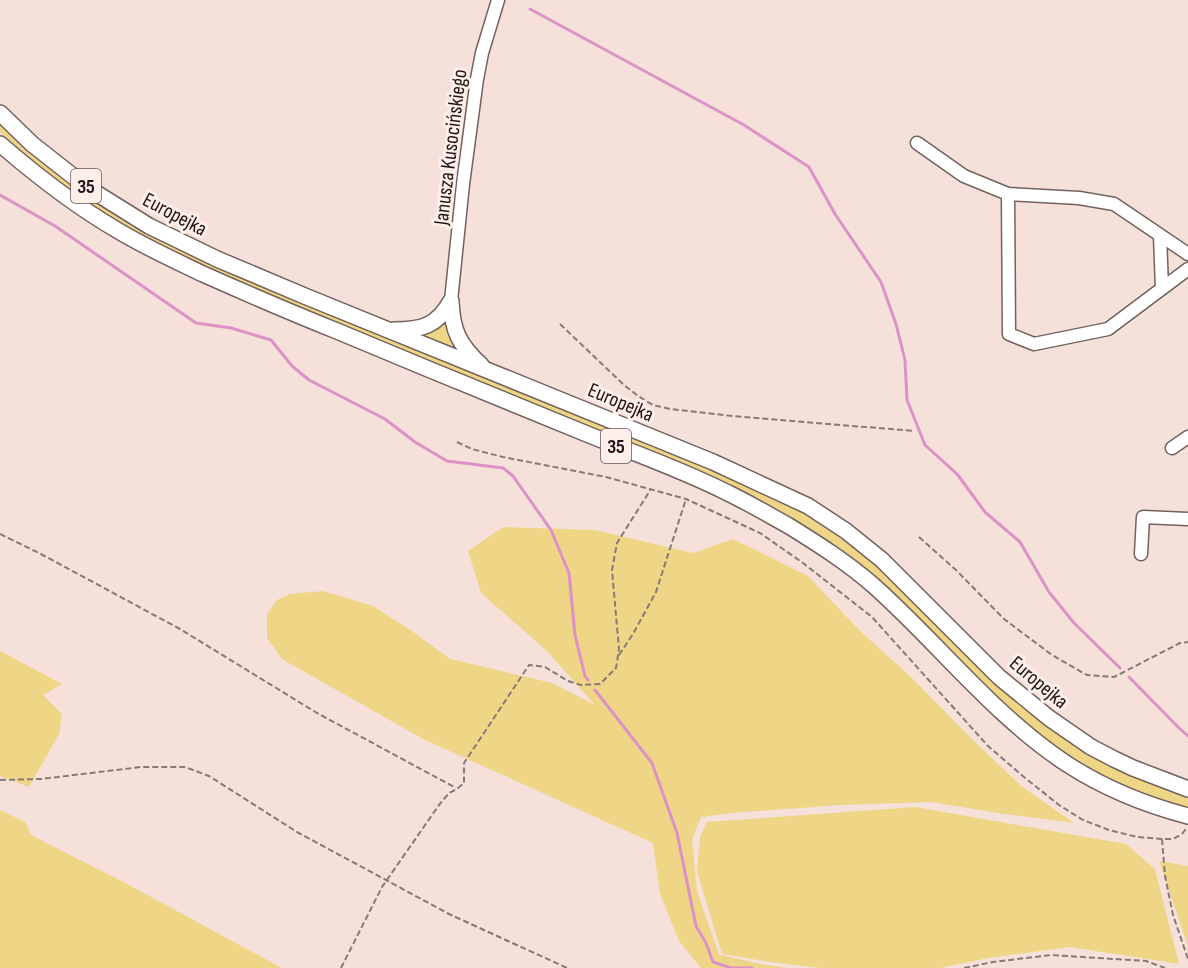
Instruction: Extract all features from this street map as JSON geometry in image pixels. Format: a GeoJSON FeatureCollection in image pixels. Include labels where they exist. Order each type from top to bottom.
{"type":"FeatureCollection","features":[{"type":"Feature","properties":{"kind":"main road","name":"Europejka"},"geometry":{"type":"LineString","coordinates":[[0,113],[33,144],[88,188],[149,226],[227,263],[713,462],[808,506],[846,531],[882,560],[999,677],[1049,718],[1091,747],[1114,759],[1188,789]]}},
{"type":"Feature","properties":{"kind":"main road","name":"Europejka"},"geometry":{"type":"LineString","coordinates":[[0,144],[37,176],[73,202],[117,231],[156,252],[263,300],[686,474],[760,510],[822,547],[872,584],[991,701],[1041,745],[1068,765],[1096,781],[1187,822]]}},
{"type":"Feature","properties":{"kind":"main road"},"geometry":{"type":"LineString","coordinates":[[386,330],[413,329],[431,324],[444,312],[451,301]]}},
{"type":"Feature","properties":{"kind":"main road"},"geometry":{"type":"LineString","coordinates":[[451,301],[453,324],[457,335],[470,355],[488,371]]}},
{"type":"Feature","properties":{"kind":"street","name":"Janusza Kusocińskiego"},"geometry":{"type":"LineString","coordinates":[[451,301],[477,79],[482,53],[498,0]]}},
{"type":"Feature","properties":{"kind":"street"},"geometry":{"type":"LineString","coordinates":[[917,143],[964,176],[1008,194],[1079,198],[1114,204],[1188,254]]}},
{"type":"Feature","properties":{"kind":"street"},"geometry":{"type":"LineString","coordinates":[[1008,194],[1009,334],[1034,344],[1108,329],[1188,269]]}},
{"type":"Feature","properties":{"kind":"street"},"geometry":{"type":"LineString","coordinates":[[1160,235],[1162,288]]}},
{"type":"Feature","properties":{"kind":"street"},"geometry":{"type":"LineString","coordinates":[[1172,448],[1188,437]]}},
{"type":"Feature","properties":{"kind":"street"},"geometry":{"type":"LineString","coordinates":[[1141,554],[1143,517],[1188,519]]}},
{"type":"Feature","properties":{"kind":"path"},"geometry":{"type":"LineString","coordinates":[[560,324],[624,385],[653,405],[695,412],[914,431]]}},
{"type":"Feature","properties":{"kind":"path"},"geometry":{"type":"LineString","coordinates":[[457,442],[472,449],[503,457],[606,477],[686,499],[760,533],[803,563],[872,617],[988,746],[1059,805],[1109,830],[1137,837],[1173,839],[1182,834],[1187,822]]}},
{"type":"Feature","properties":{"kind":"path"},"geometry":{"type":"LineString","coordinates":[[340,968],[387,880],[449,792],[464,783],[464,763],[528,665],[545,667],[568,681],[581,685],[600,684],[616,668],[619,649],[612,570],[617,543],[651,489]]}},
{"type":"Feature","properties":{"kind":"path"},"geometry":{"type":"LineString","coordinates":[[618,657],[656,592],[686,499]]}},
{"type":"Feature","properties":{"kind":"path"},"geometry":{"type":"LineString","coordinates":[[0,534],[180,629],[317,713],[457,789]]}},
{"type":"Feature","properties":{"kind":"path"},"geometry":{"type":"LineString","coordinates":[[919,537],[956,570],[1004,619],[1052,655],[1087,675],[1114,677],[1180,643],[1188,642]]}},
{"type":"Feature","properties":{"kind":"path"},"geometry":{"type":"LineString","coordinates":[[0,780],[41,779],[141,767],[185,767],[209,776],[297,832],[449,914],[567,968]]}},
{"type":"Feature","properties":{"kind":"path"},"geometry":{"type":"LineString","coordinates":[[1162,839],[1164,876],[1173,915],[1188,959]]}},
{"type":"Feature","properties":{"kind":"path"},"geometry":{"type":"LineString","coordinates":[[964,968],[1051,955],[1146,961],[1165,968]]}},
{"type":"Feature","properties":{"kind":"shaded area"},"geometry":{"type":"Polygon","coordinates":[[[0,124],[86,194],[745,484],[808,514],[851,544],[908,596],[1110,764],[1146,781],[1188,796],[1188,808],[1133,790],[1060,749],[994,695],[920,620],[869,574],[817,533],[778,510],[699,472],[264,293],[185,258],[137,233],[76,193],[0,132],[0,124]]]}},
{"type":"Feature","properties":{"kind":"shaded area"},"geometry":{"type":"Polygon","coordinates":[[[447,318],[458,352],[418,335],[447,318]]]}},
{"type":"Feature","properties":{"kind":"shaded area"},"geometry":{"type":"Polygon","coordinates":[[[503,527],[595,530],[693,553],[733,539],[808,576],[860,631],[911,677],[1021,786],[1074,823],[931,802],[841,805],[701,817],[692,840],[697,891],[719,955],[789,968],[701,968],[679,941],[660,894],[653,843],[423,739],[282,659],[267,638],[267,614],[277,600],[290,594],[323,591],[373,606],[450,659],[552,683],[595,705],[547,651],[481,593],[468,551],[503,527]]]}},
{"type":"Feature","properties":{"kind":"shaded area"},"geometry":{"type":"Polygon","coordinates":[[[0,651],[62,684],[43,695],[62,714],[59,734],[29,787],[0,776],[0,651]]]}},
{"type":"Feature","properties":{"kind":"shaded area"},"geometry":{"type":"Polygon","coordinates":[[[915,807],[1126,844],[1155,869],[1179,964],[1070,947],[988,958],[940,968],[820,968],[722,954],[697,872],[700,837],[707,822],[915,807]]]}},
{"type":"Feature","properties":{"kind":"shaded area"},"geometry":{"type":"Polygon","coordinates":[[[0,810],[25,822],[31,835],[282,968],[0,968],[0,810]]]}},
{"type":"Feature","properties":{"kind":"shaded area"},"geometry":{"type":"Polygon","coordinates":[[[1159,861],[1188,866],[1188,946],[1159,861]]]}},
{"type":"Feature","properties":{"kind":"waterway"},"geometry":{"type":"LineString","coordinates":[[530,9],[744,125],[809,167],[835,214],[881,282],[896,324],[905,360],[907,400],[925,445],[957,474],[985,512],[1020,542],[1049,592],[1074,623],[1120,668]]}},
{"type":"Feature","properties":{"kind":"waterway"},"geometry":{"type":"LineString","coordinates":[[0,195],[55,226],[196,323],[231,328],[271,340],[292,366],[309,380],[385,419],[415,442],[447,461],[503,468],[513,476],[551,530],[569,573],[575,635],[588,680]]}},
{"type":"Feature","properties":{"kind":"waterway"},"geometry":{"type":"LineString","coordinates":[[1129,677],[1188,736]]}},
{"type":"Feature","properties":{"kind":"waterway"},"geometry":{"type":"LineString","coordinates":[[595,690],[652,763],[677,833],[696,926],[713,962],[731,968],[752,968]]}}]}
